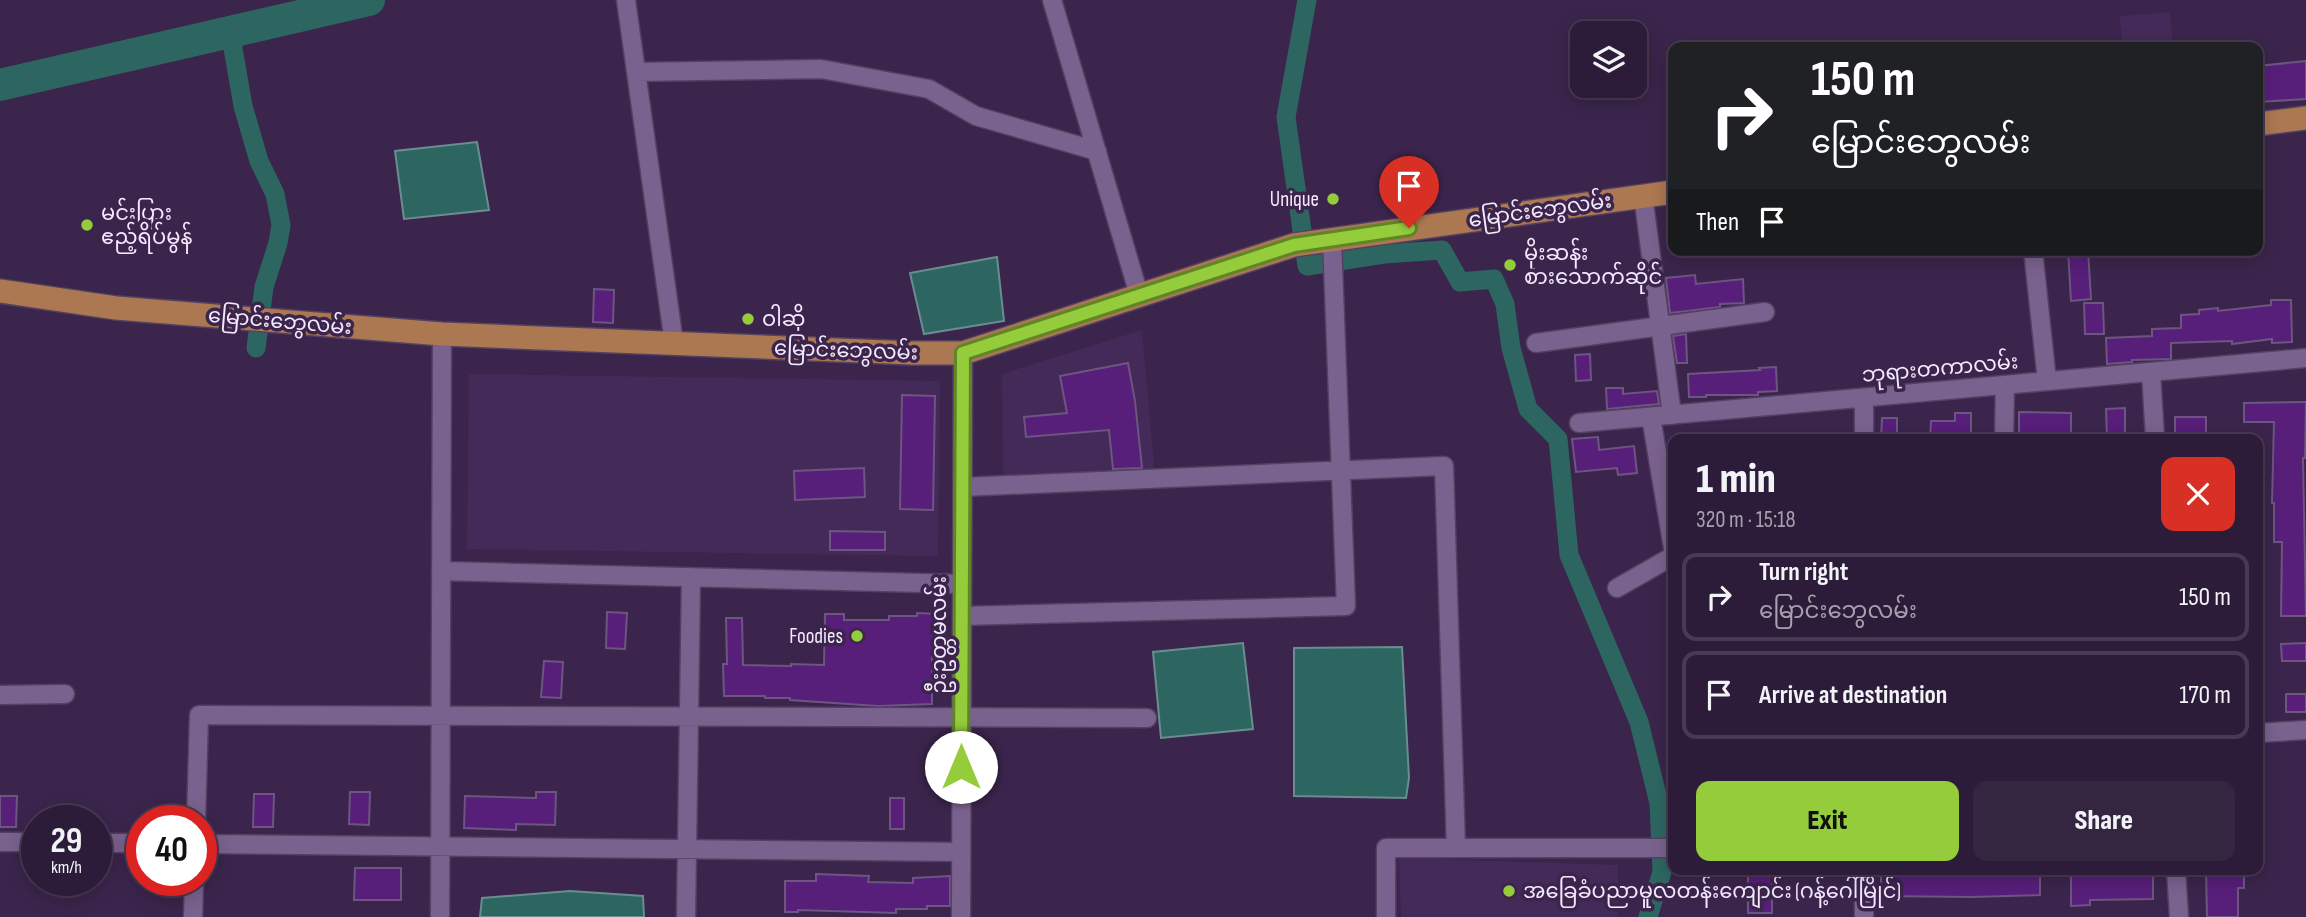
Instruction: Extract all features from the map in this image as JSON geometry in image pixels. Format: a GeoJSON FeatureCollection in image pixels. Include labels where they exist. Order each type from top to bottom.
{"type":"FeatureCollection","features":[{"type":"Feature","properties":{"kind":"main road"},"geometry":{"type":"LineString","coordinates":[[2263,123],[2306,118]]}},
{"type":"Feature","properties":{"kind":"main road","name":"မြောင်းဘွေလမ်း"},"geometry":{"type":"LineString","coordinates":[[0,291],[116,308],[442,334],[963,353],[1139,295],[1321,251],[1668,192]]}},
{"type":"Feature","properties":{"kind":"street"},"geometry":{"type":"LineString","coordinates":[[626,0],[674,343]]}},
{"type":"Feature","properties":{"kind":"street"},"geometry":{"type":"LineString","coordinates":[[1052,0],[1139,295]]}},
{"type":"Feature","properties":{"kind":"street"},"geometry":{"type":"LineString","coordinates":[[636,72],[821,69],[929,89],[976,116],[1097,152]]}},
{"type":"Feature","properties":{"kind":"street"},"geometry":{"type":"LineString","coordinates":[[1643,195],[1672,415]]}},
{"type":"Feature","properties":{"kind":"street"},"geometry":{"type":"LineString","coordinates":[[962,616],[1346,606],[1342,472],[1321,251]]}},
{"type":"Feature","properties":{"kind":"street"},"geometry":{"type":"LineString","coordinates":[[2034,256],[2047,382]]}},
{"type":"Feature","properties":{"kind":"street"},"geometry":{"type":"LineString","coordinates":[[1536,343],[1765,312]]}},
{"type":"Feature","properties":{"kind":"street"},"geometry":{"type":"LineString","coordinates":[[440,917],[442,334]]}},
{"type":"Feature","properties":{"kind":"street","name":"ဦးဥတ္တမလမ်း"},"geometry":{"type":"LineString","coordinates":[[961,917],[963,353]]}},
{"type":"Feature","properties":{"kind":"street","name":"ဘုရားတကာလမ်း"},"geometry":{"type":"LineString","coordinates":[[1579,423],[2306,358]]}},
{"type":"Feature","properties":{"kind":"street"},"geometry":{"type":"LineString","coordinates":[[2151,372],[2155,434]]}},
{"type":"Feature","properties":{"kind":"street"},"geometry":{"type":"LineString","coordinates":[[2004,434],[2005,385]]}},
{"type":"Feature","properties":{"kind":"street"},"geometry":{"type":"LineString","coordinates":[[1864,398],[1864,434]]}},
{"type":"Feature","properties":{"kind":"street"},"geometry":{"type":"LineString","coordinates":[[1651,417],[1668,518]]}},
{"type":"Feature","properties":{"kind":"street"},"geometry":{"type":"LineString","coordinates":[[962,487],[1444,466],[1455,848]]}},
{"type":"Feature","properties":{"kind":"street"},"geometry":{"type":"LineString","coordinates":[[1617,588],[1668,559]]}},
{"type":"Feature","properties":{"kind":"street"},"geometry":{"type":"LineString","coordinates":[[441,571],[962,584]]}},
{"type":"Feature","properties":{"kind":"street"},"geometry":{"type":"LineString","coordinates":[[686,917],[691,578]]}},
{"type":"Feature","properties":{"kind":"street"},"geometry":{"type":"LineString","coordinates":[[0,695],[65,694]]}},
{"type":"Feature","properties":{"kind":"street"},"geometry":{"type":"LineString","coordinates":[[196,805],[199,715],[1147,718]]}},
{"type":"Feature","properties":{"kind":"street"},"geometry":{"type":"LineString","coordinates":[[2263,733],[2306,730]]}},
{"type":"Feature","properties":{"kind":"street"},"geometry":{"type":"LineString","coordinates":[[0,842],[21,842]]}},
{"type":"Feature","properties":{"kind":"street"},"geometry":{"type":"LineString","coordinates":[[217,844],[961,852]]}},
{"type":"Feature","properties":{"kind":"street"},"geometry":{"type":"LineString","coordinates":[[1386,917],[1386,848],[1665,848]]}},
{"type":"Feature","properties":{"kind":"street"},"geometry":{"type":"LineString","coordinates":[[1864,875],[1864,917]]}},
{"type":"Feature","properties":{"kind":"street"},"geometry":{"type":"LineString","coordinates":[[2176,875],[2179,917]]}},
{"type":"Feature","properties":{"kind":"street"},"geometry":{"type":"LineString","coordinates":[[193,917],[194,896]]}},
{"type":"Feature","properties":{"kind":"shaded area"},"geometry":{"type":"Polygon","coordinates":[[[2170,12],[2173,42],[2122,42],[2120,16],[2170,12]]]}},
{"type":"Feature","properties":{"kind":"shaded area"},"geometry":{"type":"Polygon","coordinates":[[[477,142],[489,210],[404,219],[395,151],[477,142]]]}},
{"type":"Feature","properties":{"kind":"shaded area"},"geometry":{"type":"Polygon","coordinates":[[[997,257],[1004,321],[924,334],[910,273],[997,257]]]}},
{"type":"Feature","properties":{"kind":"shaded area"},"geometry":{"type":"Polygon","coordinates":[[[1142,330],[1155,476],[1003,482],[1002,374],[1142,330]]]}},
{"type":"Feature","properties":{"kind":"shaded area"},"geometry":{"type":"Polygon","coordinates":[[[469,374],[940,381],[938,556],[467,549],[469,374]]]}},
{"type":"Feature","properties":{"kind":"shaded area"},"geometry":{"type":"Polygon","coordinates":[[[1243,643],[1253,729],[1161,738],[1153,652],[1243,643]]]}},
{"type":"Feature","properties":{"kind":"shaded area"},"geometry":{"type":"Polygon","coordinates":[[[1402,647],[1409,778],[1406,798],[1294,796],[1294,648],[1402,647]]]}},
{"type":"Feature","properties":{"kind":"shaded area","name":"အခြေခံပညာမူလတန်းကျောင်း (ဂန့်ဂေါ်မြိုင်)"},"geometry":{"type":"Polygon","coordinates":[[[1399,858],[1618,865],[1618,917],[1401,917],[1399,858]]]}},
{"type":"Feature","properties":{"kind":"shaded area"},"geometry":{"type":"Polygon","coordinates":[[[570,891],[643,896],[644,917],[480,917],[482,898],[570,891]]]}},
{"type":"Feature","properties":{"kind":"building"},"geometry":{"type":"Polygon","coordinates":[[[2306,61],[2306,99],[2263,102],[2263,65],[2306,61]]]}},
{"type":"Feature","properties":{"kind":"building"},"geometry":{"type":"Polygon","coordinates":[[[2068,256],[2088,256],[2091,299],[2071,301],[2068,256]]]}},
{"type":"Feature","properties":{"kind":"building"},"geometry":{"type":"Polygon","coordinates":[[[1695,275],[1696,284],[1743,279],[1744,303],[1720,304],[1720,307],[1670,313],[1666,278],[1695,275]]]}},
{"type":"Feature","properties":{"kind":"building"},"geometry":{"type":"Polygon","coordinates":[[[594,289],[614,290],[613,323],[593,322],[594,289]]]}},
{"type":"Feature","properties":{"kind":"building"},"geometry":{"type":"Polygon","coordinates":[[[2271,300],[2291,300],[2292,342],[2272,343],[2272,339],[2232,344],[2232,341],[2171,343],[2171,359],[2107,364],[2106,338],[2152,336],[2152,329],[2181,328],[2181,315],[2199,314],[2199,310],[2218,308],[2218,311],[2271,305],[2271,300]]]}},
{"type":"Feature","properties":{"kind":"building"},"geometry":{"type":"Polygon","coordinates":[[[2084,303],[2103,303],[2104,334],[2085,334],[2084,303]]]}},
{"type":"Feature","properties":{"kind":"building"},"geometry":{"type":"Polygon","coordinates":[[[1686,334],[1687,363],[1677,363],[1673,336],[1686,334]]]}},
{"type":"Feature","properties":{"kind":"building"},"geometry":{"type":"Polygon","coordinates":[[[1590,354],[1591,380],[1576,381],[1575,355],[1590,354]]]}},
{"type":"Feature","properties":{"kind":"building"},"geometry":{"type":"Polygon","coordinates":[[[1128,363],[1142,468],[1113,469],[1109,430],[1026,437],[1024,417],[1067,413],[1060,376],[1128,363]]]}},
{"type":"Feature","properties":{"kind":"building"},"geometry":{"type":"Polygon","coordinates":[[[1776,367],[1777,391],[1758,392],[1758,395],[1689,397],[1688,374],[1776,367]]]}},
{"type":"Feature","properties":{"kind":"building"},"geometry":{"type":"Polygon","coordinates":[[[1606,388],[1623,388],[1623,394],[1657,391],[1659,404],[1607,409],[1606,388]]]}},
{"type":"Feature","properties":{"kind":"building"},"geometry":{"type":"Polygon","coordinates":[[[902,395],[935,396],[933,510],[900,509],[902,395]]]}},
{"type":"Feature","properties":{"kind":"building"},"geometry":{"type":"Polygon","coordinates":[[[2306,402],[2303,458],[2306,616],[2281,616],[2282,542],[2274,542],[2272,503],[2274,422],[2244,422],[2244,403],[2306,402]]]}},
{"type":"Feature","properties":{"kind":"building"},"geometry":{"type":"Polygon","coordinates":[[[2125,408],[2125,434],[2107,434],[2106,409],[2125,408]]]}},
{"type":"Feature","properties":{"kind":"building"},"geometry":{"type":"Polygon","coordinates":[[[2019,412],[2071,413],[2071,434],[2019,434],[2019,412]]]}},
{"type":"Feature","properties":{"kind":"building"},"geometry":{"type":"Polygon","coordinates":[[[1955,413],[1971,413],[1971,434],[1930,434],[1931,421],[1955,421],[1955,413]]]}},
{"type":"Feature","properties":{"kind":"building"},"geometry":{"type":"Polygon","coordinates":[[[2175,417],[2206,417],[2206,434],[2175,434],[2175,417]]]}},
{"type":"Feature","properties":{"kind":"building"},"geometry":{"type":"Polygon","coordinates":[[[1882,418],[1897,418],[1897,434],[1881,434],[1882,418]]]}},
{"type":"Feature","properties":{"kind":"building"},"geometry":{"type":"Polygon","coordinates":[[[1598,437],[1599,450],[1634,446],[1637,473],[1618,475],[1617,468],[1576,472],[1572,439],[1598,437]]]}},
{"type":"Feature","properties":{"kind":"building"},"geometry":{"type":"Polygon","coordinates":[[[864,468],[865,497],[795,500],[794,471],[864,468]]]}},
{"type":"Feature","properties":{"kind":"building"},"geometry":{"type":"Polygon","coordinates":[[[830,531],[885,532],[885,550],[830,550],[830,531]]]}},
{"type":"Feature","properties":{"kind":"building"},"geometry":{"type":"Polygon","coordinates":[[[607,612],[627,613],[625,649],[606,648],[607,612]]]}},
{"type":"Feature","properties":{"kind":"building"},"geometry":{"type":"Polygon","coordinates":[[[917,613],[937,614],[936,650],[932,649],[932,704],[878,706],[765,696],[724,696],[723,664],[727,664],[726,618],[742,618],[743,665],[791,666],[824,665],[825,614],[844,614],[844,620],[889,620],[889,616],[917,616],[917,613]]]}},
{"type":"Feature","properties":{"kind":"building"},"geometry":{"type":"Polygon","coordinates":[[[2306,643],[2306,661],[2282,661],[2281,644],[2306,643]]]}},
{"type":"Feature","properties":{"kind":"building"},"geometry":{"type":"Polygon","coordinates":[[[544,661],[563,662],[561,698],[541,697],[544,661]]]}},
{"type":"Feature","properties":{"kind":"building"},"geometry":{"type":"Polygon","coordinates":[[[2286,694],[2306,694],[2306,712],[2286,712],[2286,694]]]}},
{"type":"Feature","properties":{"kind":"building"},"geometry":{"type":"Polygon","coordinates":[[[350,792],[370,792],[369,825],[349,824],[350,792]]]}},
{"type":"Feature","properties":{"kind":"building"},"geometry":{"type":"Polygon","coordinates":[[[536,792],[556,792],[555,825],[516,824],[516,830],[464,828],[465,796],[536,798],[536,792]]]}},
{"type":"Feature","properties":{"kind":"building"},"geometry":{"type":"Polygon","coordinates":[[[254,794],[274,794],[273,827],[253,827],[254,794]]]}},
{"type":"Feature","properties":{"kind":"building"},"geometry":{"type":"Polygon","coordinates":[[[0,796],[17,796],[16,827],[0,827],[0,796]]]}},
{"type":"Feature","properties":{"kind":"building"},"geometry":{"type":"Polygon","coordinates":[[[890,798],[904,798],[904,829],[890,829],[890,798]]]}},
{"type":"Feature","properties":{"kind":"building"},"geometry":{"type":"Polygon","coordinates":[[[355,868],[401,868],[401,900],[354,900],[355,868]]]}},
{"type":"Feature","properties":{"kind":"building"},"geometry":{"type":"Polygon","coordinates":[[[816,874],[869,876],[868,882],[913,883],[913,878],[950,876],[950,906],[896,909],[896,913],[798,910],[785,912],[785,881],[816,881],[816,874]]]}},
{"type":"Feature","properties":{"kind":"building"},"geometry":{"type":"Polygon","coordinates":[[[1748,875],[1772,875],[1772,913],[1748,913],[1748,875]]]}},
{"type":"Feature","properties":{"kind":"building"},"geometry":{"type":"Polygon","coordinates":[[[1881,875],[2040,875],[2040,895],[1881,896],[1881,875]]]}},
{"type":"Feature","properties":{"kind":"building"},"geometry":{"type":"Polygon","coordinates":[[[2071,875],[2153,875],[2153,899],[2090,900],[2090,905],[2071,906],[2071,875]]]}},
{"type":"Feature","properties":{"kind":"building"},"geometry":{"type":"Polygon","coordinates":[[[2206,875],[2244,875],[2244,888],[2238,888],[2238,917],[2207,917],[2206,875]]]}},
{"type":"Feature","properties":{"kind":"waterway"},"geometry":{"type":"LineString","coordinates":[[0,85],[369,0]]}},
{"type":"Feature","properties":{"kind":"waterway"},"geometry":{"type":"LineString","coordinates":[[1307,0],[1286,117],[1307,266],[1384,254],[1442,250],[1460,282],[1494,279],[1505,304],[1511,348],[1528,409],[1558,439],[1569,555],[1639,722],[1659,803],[1662,872],[1648,917]]}},
{"type":"Feature","properties":{"kind":"waterway"},"geometry":{"type":"LineString","coordinates":[[230,31],[243,106],[259,161],[275,194],[281,225],[264,287],[256,348]]}},
{"type":"Feature","properties":{"kind":"place","name":"Unique"},"geometry":{"type":"Point","coordinates":[1333,199]}},
{"type":"Feature","properties":{"kind":"place","name":"မင်းပြား ဧည့်ရိပ်မွန်"},"geometry":{"type":"Point","coordinates":[87,225]}},
{"type":"Feature","properties":{"kind":"place","name":"မိုးဆန်း စားသောက်ဆိုင်"},"geometry":{"type":"Point","coordinates":[1510,265]}},
{"type":"Feature","properties":{"kind":"place","name":"ဝါဆို"},"geometry":{"type":"Point","coordinates":[748,319]}},
{"type":"Feature","properties":{"kind":"place","name":"Foodies"},"geometry":{"type":"Point","coordinates":[857,636]}},
{"type":"Feature","properties":{"kind":"place","name":"အခြေခံပညာမူလတန်းကျောင်း (ဂန့်ဂေါ်မြိုင်)"},"geometry":{"type":"Point","coordinates":[1509,891]}},
{"type":"Feature","properties":{"kind":"route"},"geometry":{"type":"LineString","coordinates":[[961,767],[963,353],[1294,245],[1409,228]]}}]}
